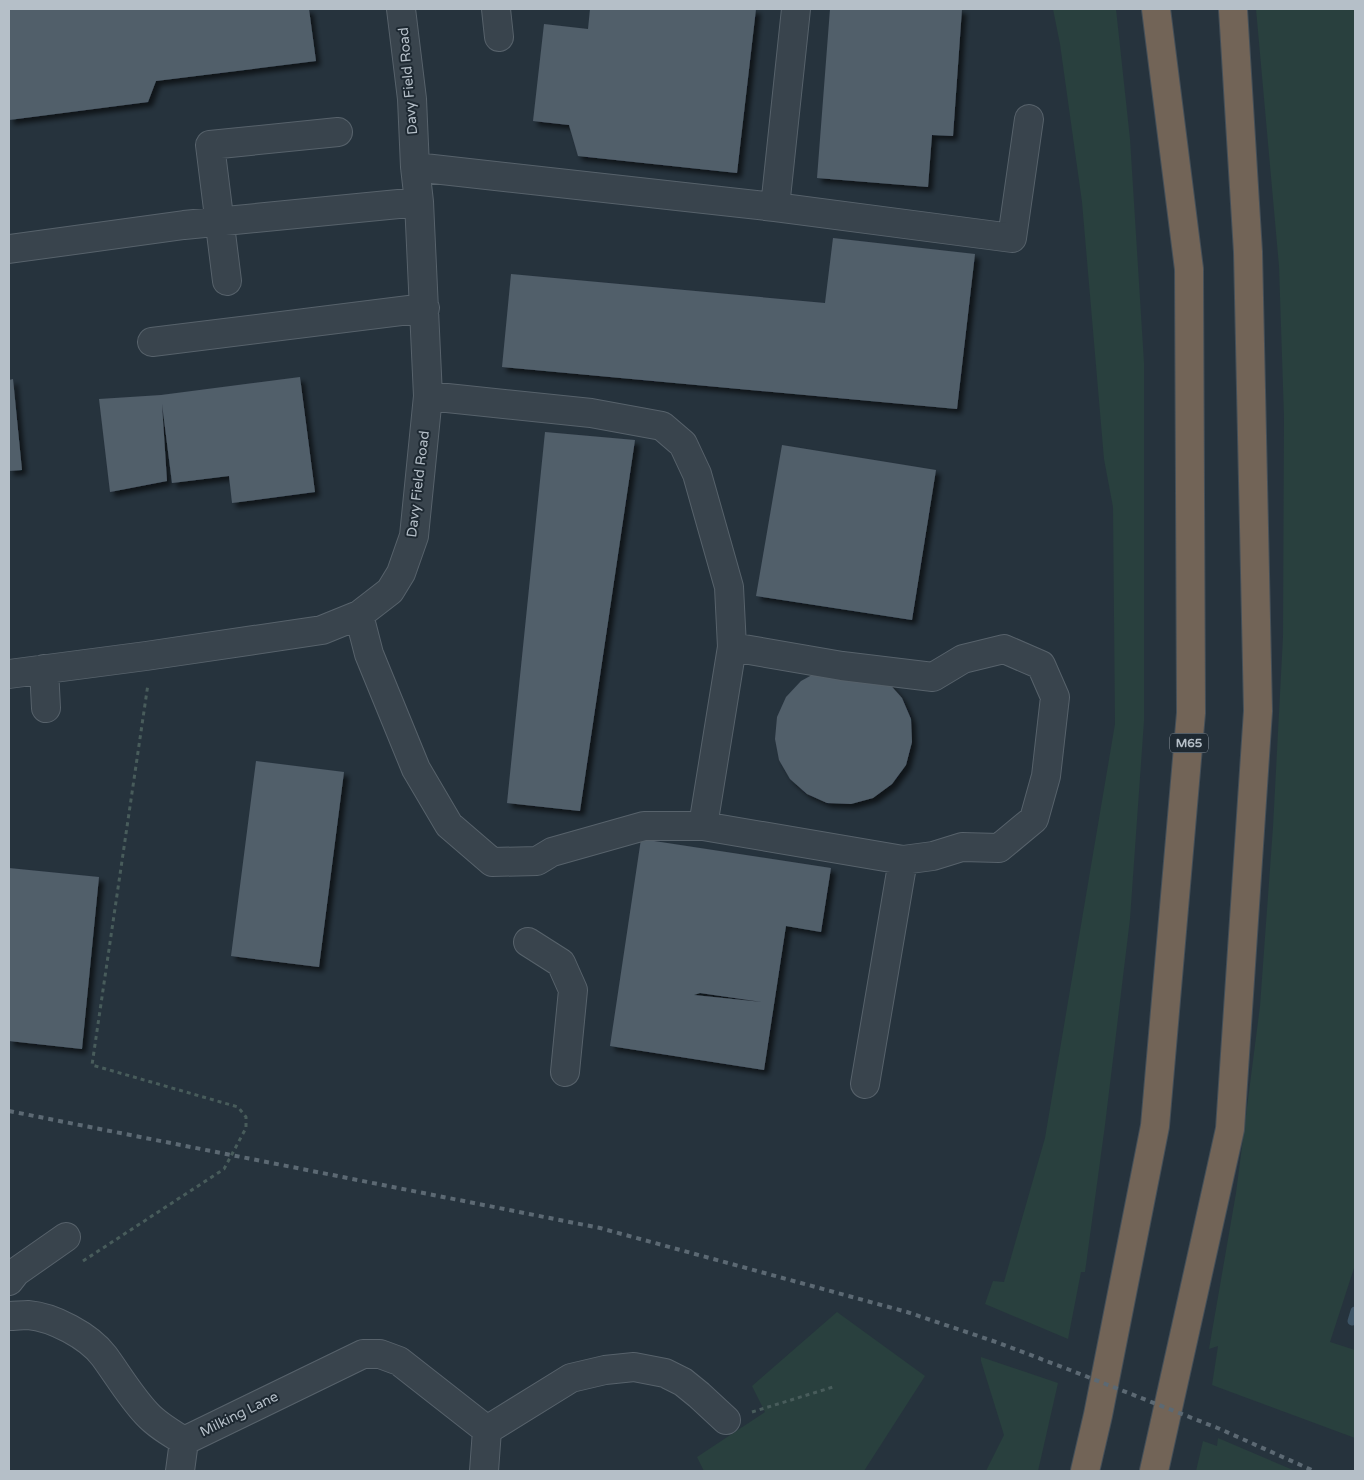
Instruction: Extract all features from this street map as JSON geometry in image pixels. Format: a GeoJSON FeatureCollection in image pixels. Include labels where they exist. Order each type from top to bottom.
{"type":"FeatureCollection","features":[{"type":"Feature","properties":{"kind":"highway","name":"M65"},"geometry":{"type":"LineString","coordinates":[[1085,1471],[1098,1415],[1155,1126],[1192,713],[1189,269],[1156,9]]}},
{"type":"Feature","properties":{"kind":"highway"},"geometry":{"type":"LineString","coordinates":[[1154,1471],[1230,1129],[1258,711],[1248,252],[1233,9]]}},
{"type":"Feature","properties":{"kind":"street","name":"Davy Field Road"},"geometry":{"type":"LineString","coordinates":[[9,674],[322,630],[359,615],[390,591],[401,573],[414,536],[428,396],[420,202],[415,167],[412,100],[401,9]]}},
{"type":"Feature","properties":{"kind":"street"},"geometry":{"type":"LineString","coordinates":[[496,9],[499,37]]}},
{"type":"Feature","properties":{"kind":"street"},"geometry":{"type":"LineString","coordinates":[[775,207],[796,9]]}},
{"type":"Feature","properties":{"kind":"street"},"geometry":{"type":"LineString","coordinates":[[415,167],[775,207],[1012,238],[1028,120]]}},
{"type":"Feature","properties":{"kind":"street"},"geometry":{"type":"LineString","coordinates":[[228,281],[210,145],[338,132]]}},
{"type":"Feature","properties":{"kind":"street"},"geometry":{"type":"LineString","coordinates":[[9,249],[220,221],[420,202]]}},
{"type":"Feature","properties":{"kind":"street"},"geometry":{"type":"LineString","coordinates":[[152,342],[425,308]]}},
{"type":"Feature","properties":{"kind":"street"},"geometry":{"type":"LineString","coordinates":[[428,396],[591,413],[662,426],[683,444],[697,474],[729,586],[732,647],[703,826]]}},
{"type":"Feature","properties":{"kind":"street"},"geometry":{"type":"LineString","coordinates":[[359,615],[369,654],[416,769],[449,825],[492,862],[537,861],[552,852],[644,826],[703,826],[904,860],[933,856],[962,846],[999,848],[1034,819],[1046,776],[1055,697],[1041,665],[1004,649],[963,659],[933,677],[842,666],[732,647]]}},
{"type":"Feature","properties":{"kind":"street"},"geometry":{"type":"LineString","coordinates":[[44,669],[46,708]]}},
{"type":"Feature","properties":{"kind":"street"},"geometry":{"type":"LineString","coordinates":[[865,1084],[904,860]]}},
{"type":"Feature","properties":{"kind":"street"},"geometry":{"type":"LineString","coordinates":[[528,942],[560,963],[573,990],[565,1072]]}},
{"type":"Feature","properties":{"kind":"street"},"geometry":{"type":"LineString","coordinates":[[9,1281],[16,1272],[66,1236]]}},
{"type":"Feature","properties":{"kind":"street","name":"Milking Lane"},"geometry":{"type":"LineString","coordinates":[[9,1316],[29,1315],[50,1320],[90,1342],[102,1354],[148,1415],[168,1432],[184,1440],[363,1354],[380,1354],[399,1362],[425,1380],[487,1430]]}},
{"type":"Feature","properties":{"kind":"street"},"geometry":{"type":"LineString","coordinates":[[484,1471],[487,1430],[571,1378],[605,1370],[634,1367],[665,1373],[682,1382],[699,1395],[726,1420]]}},
{"type":"Feature","properties":{"kind":"street"},"geometry":{"type":"LineString","coordinates":[[180,1471],[184,1440]]}},
{"type":"Feature","properties":{"kind":"path"},"geometry":{"type":"LineString","coordinates":[[77,1265],[224,1169],[246,1128],[246,1117],[238,1107],[92,1066],[148,683]]}},
{"type":"Feature","properties":{"kind":"path"},"geometry":{"type":"LineString","coordinates":[[726,1420],[833,1387]]}},
{"type":"Feature","properties":{"kind":"green space"},"geometry":{"type":"Polygon","coordinates":[[[1053,9],[1116,9],[1130,139],[1144,363],[1144,721],[1130,919],[1085,1272],[1081,1272],[1068,1339],[985,1304],[993,1281],[1004,1282],[1045,1138],[1115,724],[1113,507],[1104,459],[1082,202],[1060,44],[1053,9]]]}},
{"type":"Feature","properties":{"kind":"green space"},"geometry":{"type":"Polygon","coordinates":[[[1256,9],[1355,9],[1355,1265],[1330,1342],[1355,1350],[1355,1438],[1212,1385],[1218,1346],[1209,1349],[1236,1193],[1260,1006],[1273,827],[1283,637],[1284,417],[1279,266],[1256,9]]]}},
{"type":"Feature","properties":{"kind":"green space"},"geometry":{"type":"Polygon","coordinates":[[[837,1312],[925,1376],[864,1471],[704,1471],[697,1457],[765,1412],[752,1386],[837,1312]]]}},
{"type":"Feature","properties":{"kind":"green space"},"geometry":{"type":"Polygon","coordinates":[[[981,1357],[1058,1383],[1038,1471],[986,1471],[1004,1435],[981,1357]]]}},
{"type":"Feature","properties":{"kind":"green space"},"geometry":{"type":"Polygon","coordinates":[[[1218,1438],[1296,1471],[1196,1471],[1203,1441],[1217,1446],[1218,1438]]]}},
{"type":"Feature","properties":{"kind":"building"},"geometry":{"type":"Polygon","coordinates":[[[9,9],[309,9],[316,61],[156,81],[148,102],[9,120],[9,9]]]}},
{"type":"Feature","properties":{"kind":"building"},"geometry":{"type":"Polygon","coordinates":[[[590,9],[756,9],[737,173],[578,156],[569,125],[533,121],[544,24],[588,29],[590,9]]]}},
{"type":"Feature","properties":{"kind":"building"},"geometry":{"type":"Polygon","coordinates":[[[830,9],[962,9],[953,136],[932,135],[928,187],[817,178],[830,9]]]}},
{"type":"Feature","properties":{"kind":"building"},"geometry":{"type":"Polygon","coordinates":[[[833,238],[975,254],[957,409],[502,367],[511,274],[825,303],[833,238]]]}},
{"type":"Feature","properties":{"kind":"building"},"geometry":{"type":"Polygon","coordinates":[[[300,377],[315,492],[232,503],[229,476],[172,483],[162,404],[167,481],[110,492],[99,399],[161,395],[300,377]]]}},
{"type":"Feature","properties":{"kind":"building"},"geometry":{"type":"Polygon","coordinates":[[[13,379],[22,470],[9,471],[9,380],[13,379]]]}},
{"type":"Feature","properties":{"kind":"building"},"geometry":{"type":"Polygon","coordinates":[[[545,432],[635,440],[580,811],[507,803],[545,432]]]}},
{"type":"Feature","properties":{"kind":"building"},"geometry":{"type":"Polygon","coordinates":[[[782,445],[936,470],[912,620],[756,596],[782,445]]]}},
{"type":"Feature","properties":{"kind":"building"},"geometry":{"type":"Polygon","coordinates":[[[821,670],[886,680],[902,698],[911,719],[912,742],[906,765],[892,784],[873,798],[851,804],[827,803],[807,794],[790,779],[779,760],[775,739],[777,717],[786,697],[801,681],[821,670]]]}},
{"type":"Feature","properties":{"kind":"building"},"geometry":{"type":"Polygon","coordinates":[[[256,761],[344,772],[319,967],[231,956],[256,761]]]}},
{"type":"Feature","properties":{"kind":"building"},"geometry":{"type":"Polygon","coordinates":[[[641,839],[831,868],[821,932],[786,926],[764,1070],[610,1046],[641,839]],[[700,993],[694,995],[762,1002],[700,993]]]}},
{"type":"Feature","properties":{"kind":"building"},"geometry":{"type":"Polygon","coordinates":[[[9,868],[99,877],[82,1049],[9,1041],[9,868]]]}},
{"type":"Feature","properties":{"kind":"waterway"},"geometry":{"type":"LineString","coordinates":[[1352,1321],[1355,1311]]}},
{"type":"Feature","properties":{"kind":"railway"},"geometry":{"type":"LineString","coordinates":[[9,1111],[600,1228],[907,1312],[999,1343],[1070,1370],[1220,1429],[1314,1471]]}}]}
